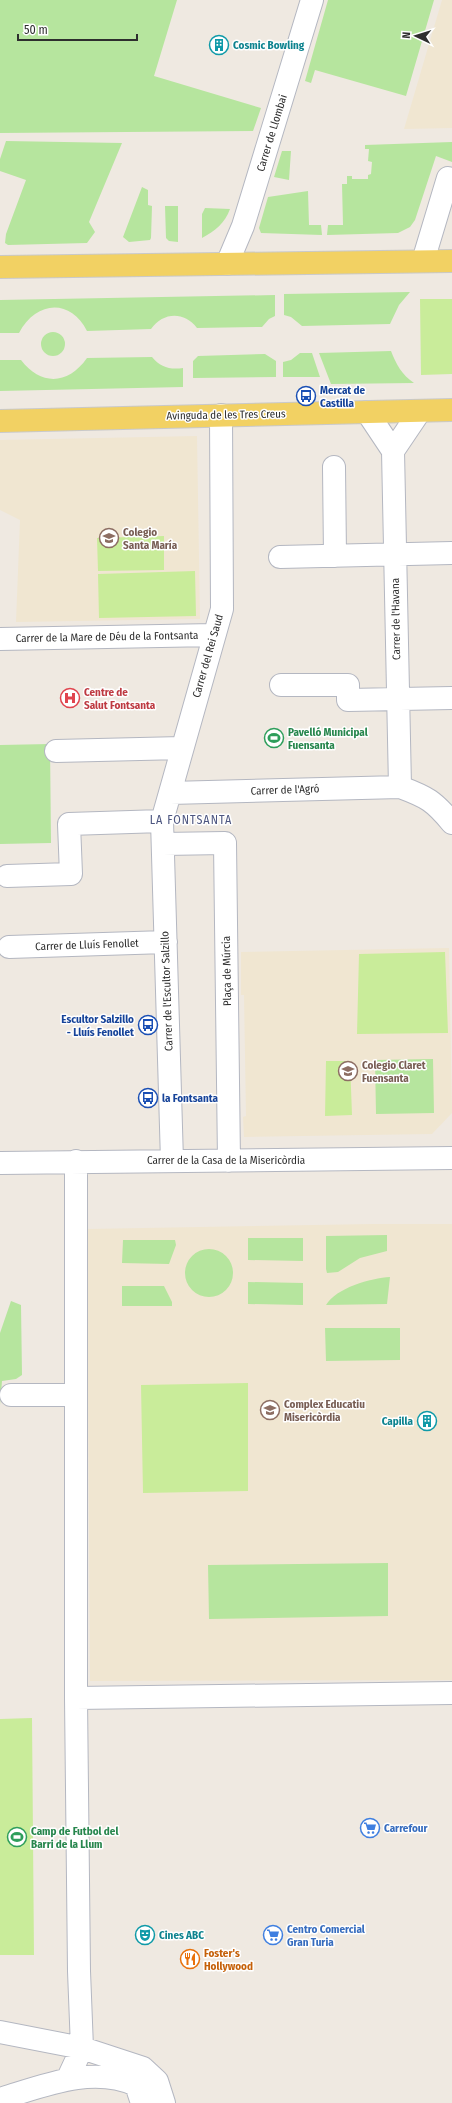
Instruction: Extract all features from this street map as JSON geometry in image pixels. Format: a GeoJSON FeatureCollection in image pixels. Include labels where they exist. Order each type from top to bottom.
{"type":"FeatureCollection","features":[{"type":"Feature","properties":{"kind":"main road"},"geometry":{"type":"LineString","coordinates":[[0,267],[452,261]]}},
{"type":"Feature","properties":{"kind":"main road","name":"Avinguda de les Tres Creus"},"geometry":{"type":"LineString","coordinates":[[0,421],[452,410]]}},
{"type":"Feature","properties":{"kind":"street","name":"Carrer de Llombai"},"geometry":{"type":"LineString","coordinates":[[227,264],[243,226],[312,0]]}},
{"type":"Feature","properties":{"kind":"street"},"geometry":{"type":"LineString","coordinates":[[423,261],[448,178]]}},
{"type":"Feature","properties":{"kind":"street"},"geometry":{"type":"LineString","coordinates":[[366,412],[393,451],[420,411]]}},
{"type":"Feature","properties":{"kind":"street","name":"Carrer del Rei Saud"},"geometry":{"type":"LineString","coordinates":[[162,821],[222,609],[221,415]]}},
{"type":"Feature","properties":{"kind":"street","name":"Carrer de l'Havana"},"geometry":{"type":"LineString","coordinates":[[393,451],[400,787]]}},
{"type":"Feature","properties":{"kind":"street"},"geometry":{"type":"LineString","coordinates":[[334,467],[335,556]]}},
{"type":"Feature","properties":{"kind":"street"},"geometry":{"type":"LineString","coordinates":[[280,557],[452,553]]}},
{"type":"Feature","properties":{"kind":"street","name":"Carrer de la Mare de Déu de la Fontsanta"},"geometry":{"type":"LineString","coordinates":[[0,639],[214,635]]}},
{"type":"Feature","properties":{"kind":"street"},"geometry":{"type":"LineString","coordinates":[[280,685],[348,685],[348,700],[452,698]]}},
{"type":"Feature","properties":{"kind":"street"},"geometry":{"type":"LineString","coordinates":[[56,751],[182,748]]}},
{"type":"Feature","properties":{"kind":"street"},"geometry":{"type":"LineString","coordinates":[[400,787],[425,796],[441,810],[452,823]]}},
{"type":"Feature","properties":{"kind":"street","name":"Carrer de l'Agró"},"geometry":{"type":"LineString","coordinates":[[170,793],[400,787]]}},
{"type":"Feature","properties":{"kind":"street"},"geometry":{"type":"LineString","coordinates":[[6,876],[71,874],[69,824],[162,821]]}},
{"type":"Feature","properties":{"kind":"street","name":"Carrer de l'Escultor Salzillo"},"geometry":{"type":"LineString","coordinates":[[162,821],[172,1161]]}},
{"type":"Feature","properties":{"kind":"street","name":"Plaça de Múrcia"},"geometry":{"type":"LineString","coordinates":[[163,844],[225,843],[229,1160]]}},
{"type":"Feature","properties":{"kind":"street","name":"Carrer de Lluís Fenollet"},"geometry":{"type":"LineString","coordinates":[[9,947],[166,942]]}},
{"type":"Feature","properties":{"kind":"street","name":"Carrer de la Casa de la Misericòrdia"},"geometry":{"type":"LineString","coordinates":[[0,1163],[452,1158]]}},
{"type":"Feature","properties":{"kind":"street"},"geometry":{"type":"LineString","coordinates":[[68,2078],[82,2048],[79,1971],[76,1698],[76,1161]]}},
{"type":"Feature","properties":{"kind":"street"},"geometry":{"type":"LineString","coordinates":[[12,1395],[76,1395]]}},
{"type":"Feature","properties":{"kind":"street"},"geometry":{"type":"LineString","coordinates":[[76,1698],[452,1693]]}},
{"type":"Feature","properties":{"kind":"street"},"geometry":{"type":"LineString","coordinates":[[0,2032],[82,2048],[143,2068],[156,2081],[164,2103]]}},
{"type":"Feature","properties":{"kind":"street"},"geometry":{"type":"LineString","coordinates":[[0,2099],[68,2078],[108,2078],[125,2080],[136,2085],[142,2103]]}},
{"type":"Feature","properties":{"kind":"shaded area"},"geometry":{"type":"Polygon","coordinates":[[[442,0],[452,0],[452,128],[404,129],[442,0]]]}},
{"type":"Feature","properties":{"kind":"shaded area","name":"Colegio Santa María"},"geometry":{"type":"Polygon","coordinates":[[[197,436],[200,619],[16,622],[20,520],[0,510],[0,440],[197,436]]]}},
{"type":"Feature","properties":{"kind":"shaded area","name":"Colegio Claret Fuensanta"},"geometry":{"type":"Polygon","coordinates":[[[449,948],[452,1113],[432,1134],[244,1137],[243,1117],[246,1116],[244,995],[241,995],[241,952],[449,948]]]}},
{"type":"Feature","properties":{"kind":"shaded area","name":"Complex Educatiu Misericòrdia"},"geometry":{"type":"Polygon","coordinates":[[[452,1224],[452,1680],[90,1681],[87,1229],[452,1224]]]}},
{"type":"Feature","properties":{"kind":"green space"},"geometry":{"type":"Polygon","coordinates":[[[0,0],[177,0],[154,76],[261,108],[253,131],[0,133],[0,0]]]}},
{"type":"Feature","properties":{"kind":"green space"},"geometry":{"type":"Polygon","coordinates":[[[328,0],[434,0],[406,96],[315,70],[311,83],[305,81],[328,0]]]}},
{"type":"Feature","properties":{"kind":"green space"},"geometry":{"type":"Polygon","coordinates":[[[6,141],[122,143],[89,222],[95,232],[87,243],[8,245],[5,243],[6,234],[26,180],[0,171],[0,159],[6,141]]]}},
{"type":"Feature","properties":{"kind":"green space"},"geometry":{"type":"Polygon","coordinates":[[[452,142],[452,162],[436,156],[415,220],[410,227],[398,233],[327,235],[328,225],[343,225],[342,184],[347,184],[347,176],[352,176],[352,179],[368,179],[368,175],[371,174],[372,162],[368,161],[369,149],[365,149],[365,145],[452,142]]]}},
{"type":"Feature","properties":{"kind":"green space"},"geometry":{"type":"Polygon","coordinates":[[[282,151],[291,151],[289,180],[274,177],[282,151]]]}},
{"type":"Feature","properties":{"kind":"green space"},"geometry":{"type":"Polygon","coordinates":[[[142,187],[148,190],[148,205],[152,206],[151,238],[150,240],[129,242],[123,237],[142,187]]]}},
{"type":"Feature","properties":{"kind":"green space"},"geometry":{"type":"Polygon","coordinates":[[[308,191],[309,225],[321,225],[322,235],[261,233],[259,228],[268,197],[308,191]]]}},
{"type":"Feature","properties":{"kind":"green space"},"geometry":{"type":"Polygon","coordinates":[[[165,206],[178,206],[178,242],[169,241],[166,238],[165,206]]]}},
{"type":"Feature","properties":{"kind":"green space"},"geometry":{"type":"Polygon","coordinates":[[[205,208],[230,209],[219,226],[202,238],[202,214],[205,208]]]}},
{"type":"Feature","properties":{"kind":"green space"},"geometry":{"type":"Polygon","coordinates":[[[410,292],[399,305],[390,324],[302,326],[291,317],[284,315],[284,294],[410,292]]]}},
{"type":"Feature","properties":{"kind":"green space"},"geometry":{"type":"Polygon","coordinates":[[[275,295],[275,316],[269,319],[262,327],[197,328],[192,322],[180,316],[174,316],[161,319],[151,329],[87,331],[80,320],[72,313],[62,309],[53,308],[44,310],[34,315],[26,322],[19,333],[0,333],[0,300],[275,295]]]}},
{"type":"Feature","properties":{"kind":"green space"},"geometry":{"type":"Polygon","coordinates":[[[420,299],[452,299],[452,374],[421,375],[420,299]]]}},
{"type":"Feature","properties":{"kind":"green space"},"geometry":{"type":"Polygon","coordinates":[[[53,332],[58,333],[64,339],[64,349],[58,355],[53,356],[48,355],[42,349],[41,344],[42,339],[48,333],[53,332]]]}},
{"type":"Feature","properties":{"kind":"green space"},"geometry":{"type":"Polygon","coordinates":[[[391,351],[400,369],[414,383],[331,384],[319,353],[391,351]]]}},
{"type":"Feature","properties":{"kind":"green space"},"geometry":{"type":"Polygon","coordinates":[[[300,353],[312,353],[320,377],[283,377],[283,362],[291,360],[300,353]]]}},
{"type":"Feature","properties":{"kind":"green space"},"geometry":{"type":"Polygon","coordinates":[[[265,354],[276,361],[276,377],[193,378],[193,361],[198,356],[265,354]]]}},
{"type":"Feature","properties":{"kind":"green space"},"geometry":{"type":"Polygon","coordinates":[[[152,357],[158,363],[166,367],[174,369],[183,368],[183,387],[0,391],[0,360],[21,360],[37,374],[46,378],[54,379],[71,373],[80,367],[87,358],[152,357]]]}},
{"type":"Feature","properties":{"kind":"green space"},"geometry":{"type":"Polygon","coordinates":[[[164,536],[164,570],[98,571],[97,538],[164,536]]]}},
{"type":"Feature","properties":{"kind":"green space"},"geometry":{"type":"Polygon","coordinates":[[[195,571],[196,616],[99,618],[98,574],[195,571]]]}},
{"type":"Feature","properties":{"kind":"green space"},"geometry":{"type":"Polygon","coordinates":[[[50,744],[51,843],[0,844],[0,745],[50,744]]]}},
{"type":"Feature","properties":{"kind":"green space"},"geometry":{"type":"Polygon","coordinates":[[[445,952],[448,1033],[357,1034],[359,954],[445,952]]]}},
{"type":"Feature","properties":{"kind":"green space"},"geometry":{"type":"Polygon","coordinates":[[[433,1059],[434,1113],[376,1114],[375,1060],[433,1059]]]}},
{"type":"Feature","properties":{"kind":"green space"},"geometry":{"type":"Polygon","coordinates":[[[326,1061],[350,1061],[352,1115],[325,1116],[326,1061]]]}},
{"type":"Feature","properties":{"kind":"green space"},"geometry":{"type":"Polygon","coordinates":[[[387,1235],[387,1251],[360,1258],[338,1272],[327,1273],[326,1236],[387,1235]]]}},
{"type":"Feature","properties":{"kind":"green space"},"geometry":{"type":"Polygon","coordinates":[[[248,1238],[303,1238],[303,1261],[248,1260],[248,1238]]]}},
{"type":"Feature","properties":{"kind":"green space"},"geometry":{"type":"Polygon","coordinates":[[[123,1240],[175,1240],[176,1245],[169,1264],[122,1263],[123,1240]]]}},
{"type":"Feature","properties":{"kind":"green space"},"geometry":{"type":"Polygon","coordinates":[[[204,1249],[214,1249],[226,1256],[233,1268],[233,1278],[226,1290],[214,1297],[204,1297],[196,1293],[189,1286],[185,1278],[185,1268],[189,1260],[196,1253],[204,1249]]]}},
{"type":"Feature","properties":{"kind":"green space"},"geometry":{"type":"Polygon","coordinates":[[[390,1277],[387,1304],[326,1305],[338,1294],[355,1285],[373,1279],[390,1277]]]}},
{"type":"Feature","properties":{"kind":"green space"},"geometry":{"type":"Polygon","coordinates":[[[248,1282],[303,1283],[303,1305],[248,1304],[248,1282]]]}},
{"type":"Feature","properties":{"kind":"green space"},"geometry":{"type":"Polygon","coordinates":[[[122,1286],[164,1286],[172,1302],[172,1306],[122,1306],[122,1286]]]}},
{"type":"Feature","properties":{"kind":"green space"},"geometry":{"type":"Polygon","coordinates":[[[11,1301],[21,1305],[22,1375],[16,1379],[2,1381],[0,1405],[0,1333],[11,1301]]]}},
{"type":"Feature","properties":{"kind":"green space"},"geometry":{"type":"Polygon","coordinates":[[[325,1328],[400,1328],[400,1360],[326,1361],[325,1328]]]}},
{"type":"Feature","properties":{"kind":"green space"},"geometry":{"type":"Polygon","coordinates":[[[248,1383],[248,1491],[143,1493],[141,1385],[248,1383]]]}},
{"type":"Feature","properties":{"kind":"green space"},"geometry":{"type":"Polygon","coordinates":[[[388,1563],[388,1616],[209,1619],[208,1565],[388,1563]]]}},
{"type":"Feature","properties":{"kind":"green space","name":"Camp de Futbol del Barri de la Llum"},"geometry":{"type":"Polygon","coordinates":[[[32,1718],[34,1955],[0,1955],[0,1719],[32,1718]]]}},
{"type":"Feature","properties":{"kind":"place","name":"Cosmic Bowling"},"geometry":{"type":"Point","coordinates":[219,45]}},
{"type":"Feature","properties":{"kind":"place","name":"Mercat de Castilla"},"geometry":{"type":"Point","coordinates":[306,396]}},
{"type":"Feature","properties":{"kind":"place","name":"Colegio Santa María"},"geometry":{"type":"Point","coordinates":[109,538]}},
{"type":"Feature","properties":{"kind":"place","name":"Centre de Salut Fontsanta"},"geometry":{"type":"Point","coordinates":[70,698]}},
{"type":"Feature","properties":{"kind":"place","name":"Pavelló Municipal Fuensanta"},"geometry":{"type":"Point","coordinates":[274,738]}},
{"type":"Feature","properties":{"kind":"place","name":"Escultor Salzillo - Lluís Fenollet"},"geometry":{"type":"Point","coordinates":[148,1025]}},
{"type":"Feature","properties":{"kind":"place","name":"Colegio Claret Fuensanta"},"geometry":{"type":"Point","coordinates":[348,1071]}},
{"type":"Feature","properties":{"kind":"place","name":"la Fontsanta"},"geometry":{"type":"Point","coordinates":[148,1098]}},
{"type":"Feature","properties":{"kind":"place","name":"Complex Educatiu Misericòrdia"},"geometry":{"type":"Point","coordinates":[270,1410]}},
{"type":"Feature","properties":{"kind":"place","name":"Capilla"},"geometry":{"type":"Point","coordinates":[427,1421]}},
{"type":"Feature","properties":{"kind":"place","name":"Carrefour"},"geometry":{"type":"Point","coordinates":[370,1828]}},
{"type":"Feature","properties":{"kind":"place","name":"Camp de Futbol del Barri de la Llum"},"geometry":{"type":"Point","coordinates":[17,1837]}},
{"type":"Feature","properties":{"kind":"place","name":"Cines ABC"},"geometry":{"type":"Point","coordinates":[145,1935]}},
{"type":"Feature","properties":{"kind":"place","name":"Centro Comercial Gran Turia"},"geometry":{"type":"Point","coordinates":[273,1935]}},
{"type":"Feature","properties":{"kind":"place","name":"Foster's Hollywood"},"geometry":{"type":"Point","coordinates":[190,1959]}},
{"type":"Feature","properties":{"kind":"district","name":"LA FONTSANTA"},"geometry":{"type":"Point","coordinates":[191,820]}}]}
